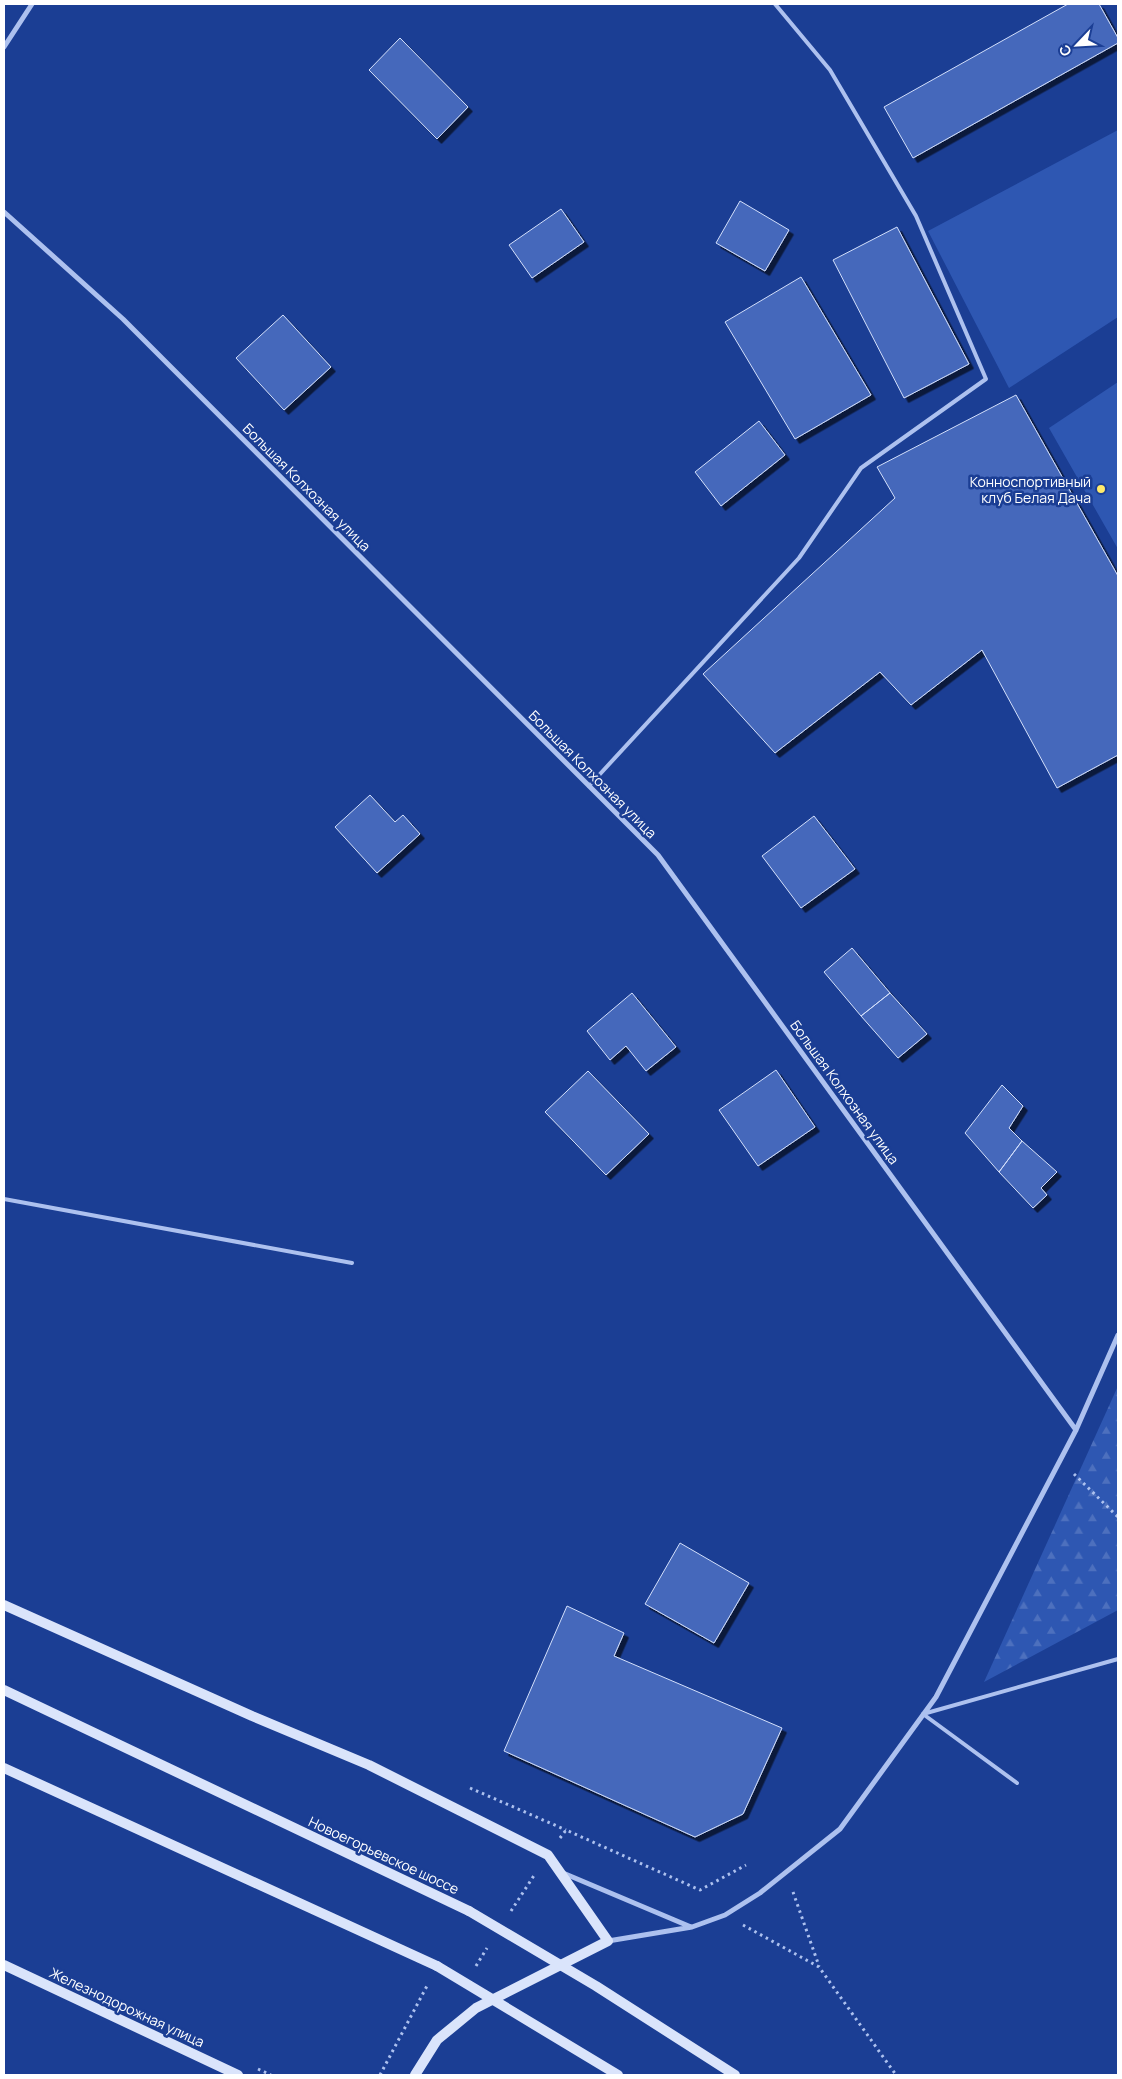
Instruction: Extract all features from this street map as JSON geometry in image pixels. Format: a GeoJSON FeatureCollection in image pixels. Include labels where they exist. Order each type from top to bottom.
{"type":"FeatureCollection","features":[{"type":"Feature","properties":{"kind":"main road"},"geometry":{"type":"LineString","coordinates":[[4,1605],[243,1712],[369,1765],[548,1855],[608,1941],[476,2008],[437,2040],[414,2075]]}},
{"type":"Feature","properties":{"kind":"main road","name":"Новоегорьевское шоссе"},"geometry":{"type":"LineString","coordinates":[[4,1690],[469,1911],[596,1986],[735,2075]]}},
{"type":"Feature","properties":{"kind":"main road"},"geometry":{"type":"LineString","coordinates":[[4,1768],[437,1966],[618,2075]]}},
{"type":"Feature","properties":{"kind":"main road","name":"Железнодорожная улица"},"geometry":{"type":"LineString","coordinates":[[4,1965],[238,2075]]}},
{"type":"Feature","properties":{"kind":"street"},"geometry":{"type":"LineString","coordinates":[[4,47],[32,4]]}},
{"type":"Feature","properties":{"kind":"street","name":"Большая Колхозная улица"},"geometry":{"type":"LineString","coordinates":[[4,212],[123,319],[658,855],[1076,1430]]}},
{"type":"Feature","properties":{"kind":"street"},"geometry":{"type":"LineString","coordinates":[[608,1941],[692,1927],[725,1915],[787,1873],[840,1829],[936,1697],[1076,1430],[1118,1335]]}},
{"type":"Feature","properties":{"kind":"street"},"geometry":{"type":"LineString","coordinates":[[560,1872],[692,1927]]}},
{"type":"Feature","properties":{"kind":"lane"},"geometry":{"type":"LineString","coordinates":[[589,786],[799,558],[861,468],[986,379],[916,216],[830,70],[775,4]]}},
{"type":"Feature","properties":{"kind":"lane"},"geometry":{"type":"LineString","coordinates":[[4,1199],[352,1263]]}},
{"type":"Feature","properties":{"kind":"lane"},"geometry":{"type":"LineString","coordinates":[[923,1714],[1118,1659]]}},
{"type":"Feature","properties":{"kind":"lane"},"geometry":{"type":"LineString","coordinates":[[923,1714],[1017,1783]]}},
{"type":"Feature","properties":{"kind":"path"},"geometry":{"type":"LineString","coordinates":[[1060,1460],[1118,1518]]}},
{"type":"Feature","properties":{"kind":"path"},"geometry":{"type":"LineString","coordinates":[[510,1912],[566,1830],[700,1890],[746,1865]]}},
{"type":"Feature","properties":{"kind":"path"},"geometry":{"type":"LineString","coordinates":[[787,1873],[819,1966],[896,2075]]}},
{"type":"Feature","properties":{"kind":"path"},"geometry":{"type":"LineString","coordinates":[[725,1915],[819,1966]]}},
{"type":"Feature","properties":{"kind":"path"},"geometry":{"type":"LineString","coordinates":[[474,1969],[489,1945]]}},
{"type":"Feature","properties":{"kind":"path"},"geometry":{"type":"LineString","coordinates":[[380,2075],[437,1966]]}},
{"type":"Feature","properties":{"kind":"green space"},"geometry":{"type":"Polygon","coordinates":[[[1118,130],[1118,317],[1009,388],[928,231],[1118,130]]]}},
{"type":"Feature","properties":{"kind":"green space","name":"Конноспортивный клуб Белая Дача"},"geometry":{"type":"Polygon","coordinates":[[[1118,382],[1118,549],[1049,428],[1118,382]]]}},
{"type":"Feature","properties":{"kind":"green space"},"geometry":{"type":"Polygon","coordinates":[[[1118,1386],[1118,1610],[984,1682],[1118,1386]]]}},
{"type":"Feature","properties":{"kind":"building"},"geometry":{"type":"Polygon","coordinates":[[[1068,4],[1099,4],[1118,38],[1118,43],[913,158],[884,107],[1068,4]]]}},
{"type":"Feature","properties":{"kind":"building"},"geometry":{"type":"Polygon","coordinates":[[[400,38],[468,107],[437,139],[369,70],[400,38]]]}},
{"type":"Feature","properties":{"kind":"building"},"geometry":{"type":"Polygon","coordinates":[[[740,201],[789,230],[765,271],[716,243],[740,201]]]}},
{"type":"Feature","properties":{"kind":"building"},"geometry":{"type":"Polygon","coordinates":[[[561,209],[584,242],[532,278],[509,245],[561,209]]]}},
{"type":"Feature","properties":{"kind":"building"},"geometry":{"type":"Polygon","coordinates":[[[897,227],[969,364],[904,398],[833,260],[897,227]]]}},
{"type":"Feature","properties":{"kind":"building"},"geometry":{"type":"Polygon","coordinates":[[[801,277],[871,395],[795,439],[725,322],[801,277]]]}},
{"type":"Feature","properties":{"kind":"building"},"geometry":{"type":"Polygon","coordinates":[[[283,315],[331,367],[284,410],[236,358],[283,315]]]}},
{"type":"Feature","properties":{"kind":"building"},"geometry":{"type":"Polygon","coordinates":[[[1016,395],[1118,576],[1118,755],[1057,788],[982,650],[911,705],[880,672],[775,753],[703,674],[895,498],[877,467],[1016,395]]]}},
{"type":"Feature","properties":{"kind":"building"},"geometry":{"type":"Polygon","coordinates":[[[759,421],[785,455],[721,506],[695,472],[759,421]]]}},
{"type":"Feature","properties":{"kind":"building"},"geometry":{"type":"Polygon","coordinates":[[[370,795],[395,822],[403,815],[420,834],[377,873],[335,827],[370,795]]]}},
{"type":"Feature","properties":{"kind":"building"},"geometry":{"type":"Polygon","coordinates":[[[814,816],[855,869],[801,908],[762,856],[814,816]]]}},
{"type":"Feature","properties":{"kind":"building"},"geometry":{"type":"Polygon","coordinates":[[[852,948],[890,993],[861,1016],[824,972],[852,948]]]}},
{"type":"Feature","properties":{"kind":"building"},"geometry":{"type":"Polygon","coordinates":[[[632,993],[676,1047],[646,1071],[626,1046],[610,1060],[587,1031],[632,993]]]}},
{"type":"Feature","properties":{"kind":"building"},"geometry":{"type":"Polygon","coordinates":[[[890,993],[927,1034],[898,1058],[861,1016],[890,993]]]}},
{"type":"Feature","properties":{"kind":"building"},"geometry":{"type":"Polygon","coordinates":[[[776,1070],[815,1127],[758,1166],[719,1110],[776,1070]]]}},
{"type":"Feature","properties":{"kind":"building"},"geometry":{"type":"Polygon","coordinates":[[[588,1071],[649,1134],[606,1175],[545,1112],[588,1071]]]}},
{"type":"Feature","properties":{"kind":"building"},"geometry":{"type":"Polygon","coordinates":[[[1002,1085],[1023,1106],[1009,1128],[1022,1141],[999,1172],[965,1133],[1002,1085]]]}},
{"type":"Feature","properties":{"kind":"building"},"geometry":{"type":"Polygon","coordinates":[[[1022,1141],[1057,1172],[1041,1188],[1047,1195],[1033,1208],[999,1172],[1022,1141]]]}},
{"type":"Feature","properties":{"kind":"building"},"geometry":{"type":"Polygon","coordinates":[[[680,1543],[749,1583],[714,1643],[645,1604],[680,1543]]]}},
{"type":"Feature","properties":{"kind":"building"},"geometry":{"type":"Polygon","coordinates":[[[567,1606],[624,1633],[614,1656],[782,1728],[743,1814],[695,1837],[504,1751],[567,1606]]]}},
{"type":"Feature","properties":{"kind":"place","name":"Конноспортивный клуб Белая Дача"},"geometry":{"type":"Point","coordinates":[1101,489]}}]}
